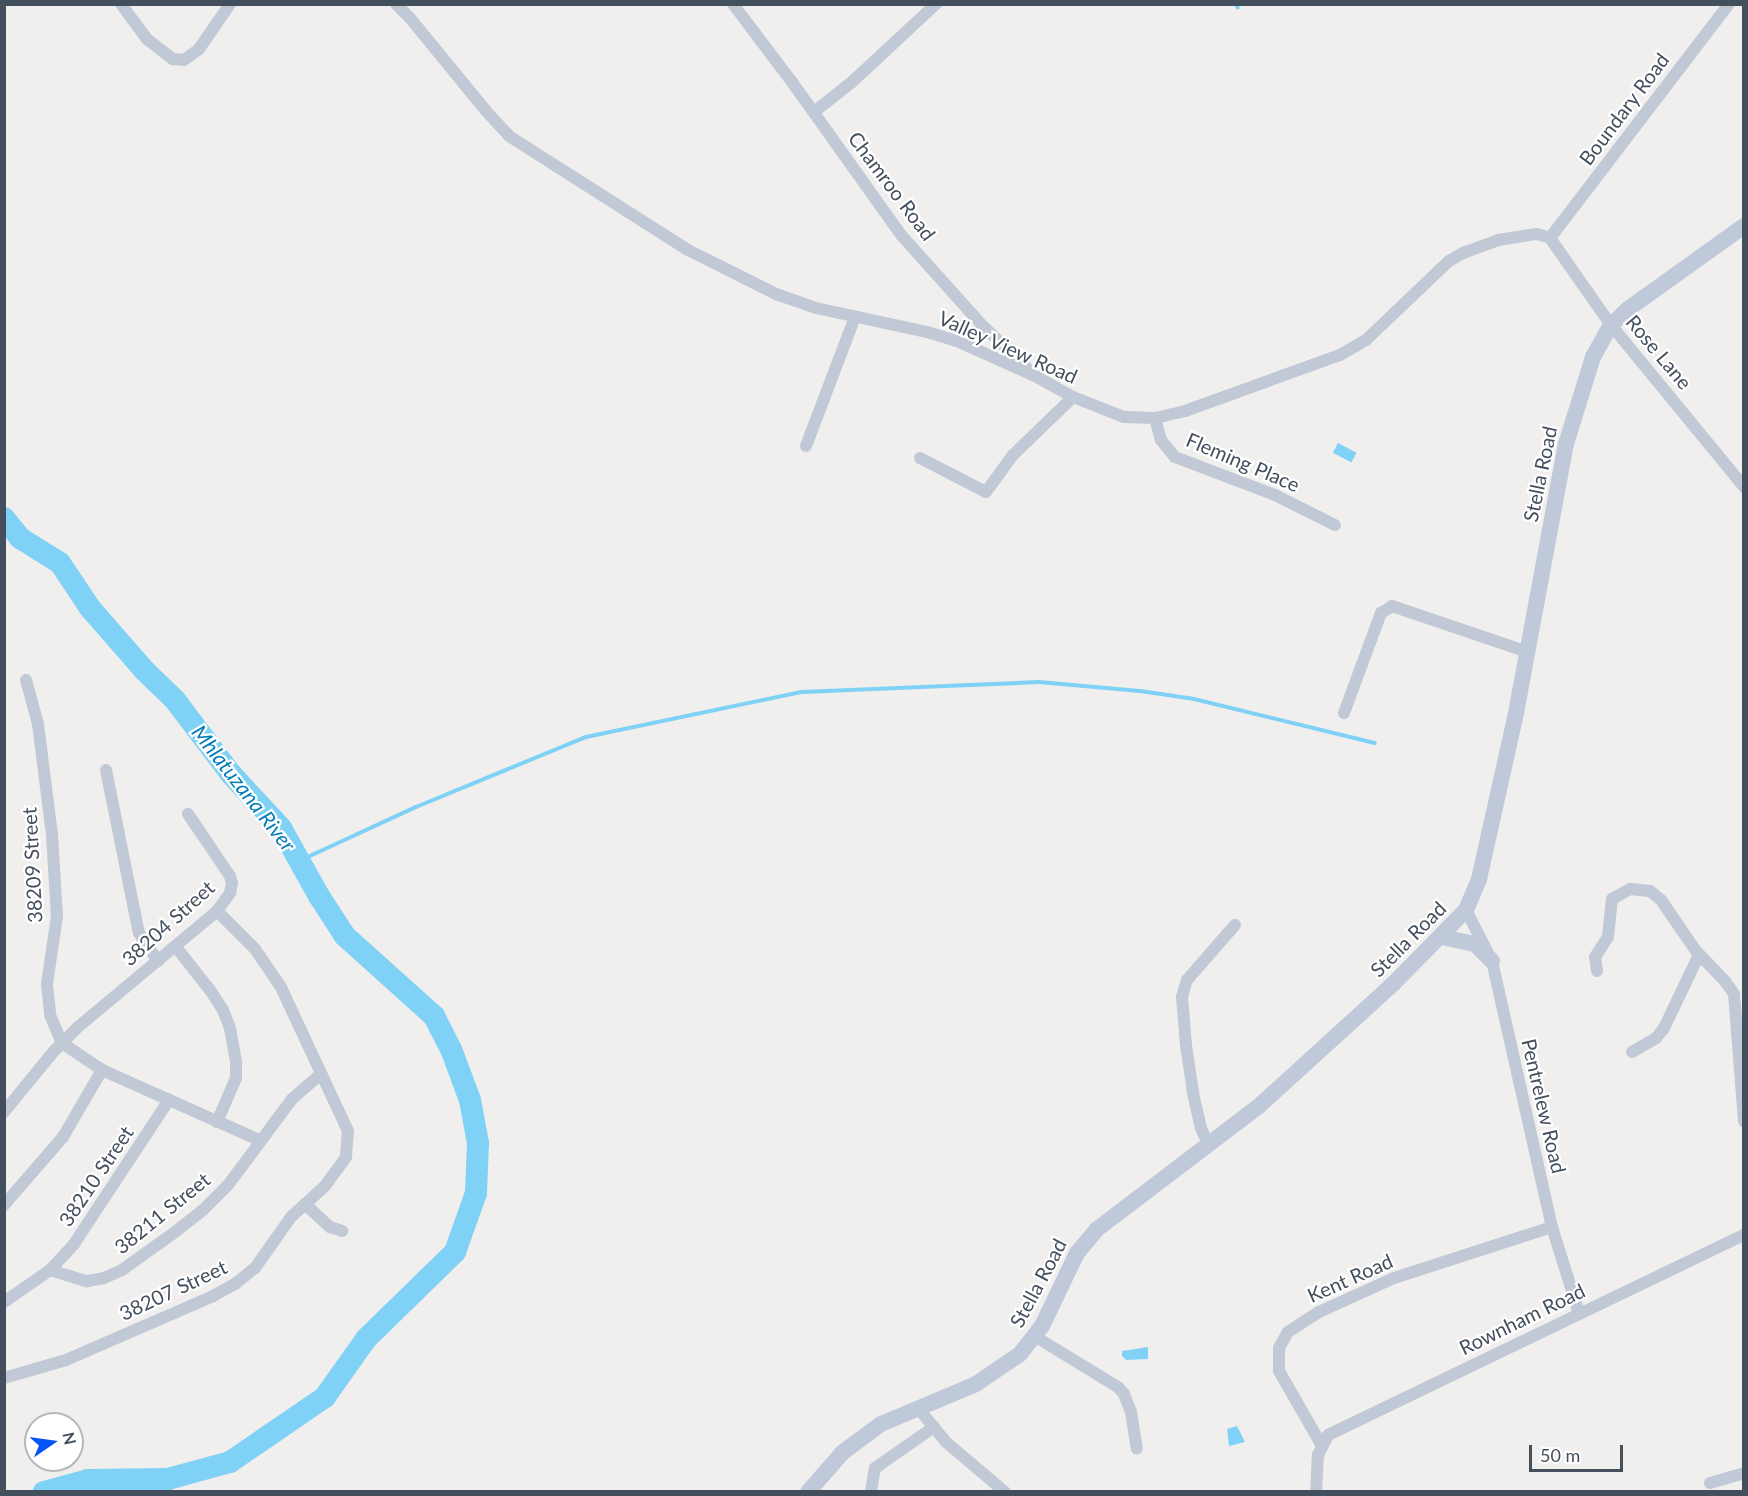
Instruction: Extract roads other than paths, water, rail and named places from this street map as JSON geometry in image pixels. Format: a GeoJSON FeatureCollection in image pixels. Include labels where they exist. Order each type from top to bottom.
{"type":"FeatureCollection","features":[{"type":"Feature","properties":{"kind":"main road","name":"Stella Road"},"geometry":{"type":"LineString","coordinates":[[808,1491],[854,1442],[881,1424],[917,1407],[958,1393],[986,1378],[1020,1354],[1035,1337],[1085,1241],[1112,1217],[1259,1106],[1442,937],[1466,910],[1480,873],[1528,652],[1566,444],[1593,357],[1611,325],[1645,296],[1743,226]]}},
{"type":"Feature","properties":{"kind":"main road"},"geometry":{"type":"LineString","coordinates":[[1442,937],[1475,944],[1492,961]]}},
{"type":"Feature","properties":{"kind":"street"},"geometry":{"type":"LineString","coordinates":[[121,4],[147,39],[173,59],[184,60],[199,49],[230,4]]}},
{"type":"Feature","properties":{"kind":"street","name":"Valley View Road"},"geometry":{"type":"LineString","coordinates":[[396,4],[509,136],[688,250],[776,294],[855,317],[916,329],[957,341],[1037,377],[1073,397],[1124,417],[1155,418],[1185,411],[1341,355],[1366,340],[1449,261],[1481,244],[1529,235],[1550,238]]}},
{"type":"Feature","properties":{"kind":"street","name":"Chamroo Road"},"geometry":{"type":"LineString","coordinates":[[733,4],[814,112],[902,236],[981,324],[1037,377]]}},
{"type":"Feature","properties":{"kind":"street"},"geometry":{"type":"LineString","coordinates":[[814,112],[852,82],[936,4]]}},
{"type":"Feature","properties":{"kind":"street","name":"Boundary Road"},"geometry":{"type":"LineString","coordinates":[[1550,238],[1729,4]]}},
{"type":"Feature","properties":{"kind":"street","name":"Rose Lane"},"geometry":{"type":"LineString","coordinates":[[1550,238],[1611,325],[1743,487]]}},
{"type":"Feature","properties":{"kind":"street"},"geometry":{"type":"LineString","coordinates":[[806,446],[855,317]]}},
{"type":"Feature","properties":{"kind":"street"},"geometry":{"type":"LineString","coordinates":[[920,458],[986,492],[1013,455],[1073,397]]}},
{"type":"Feature","properties":{"kind":"street","name":"Fleming Place"},"geometry":{"type":"LineString","coordinates":[[1155,418],[1161,440],[1175,457],[1275,495],[1335,525]]}},
{"type":"Feature","properties":{"kind":"street"},"geometry":{"type":"LineString","coordinates":[[1344,713],[1381,613],[1392,606],[1528,652]]}},
{"type":"Feature","properties":{"kind":"street","name":"38209 Street"},"geometry":{"type":"LineString","coordinates":[[26,680],[38,724],[52,835],[57,916],[47,991],[50,1015],[62,1043]]}},
{"type":"Feature","properties":{"kind":"street"},"geometry":{"type":"LineString","coordinates":[[106,770],[139,933],[159,962]]}},
{"type":"Feature","properties":{"kind":"street","name":"38204 Street"},"geometry":{"type":"LineString","coordinates":[[4,1112],[62,1043],[98,1009],[159,962],[217,911],[231,893],[232,883],[188,814]]}},
{"type":"Feature","properties":{"kind":"street"},"geometry":{"type":"LineString","coordinates":[[1597,971],[1595,957],[1608,937],[1612,899],[1630,890],[1650,891],[1656,895],[1699,955],[1725,981],[1734,994],[1743,1122]]}},
{"type":"Feature","properties":{"kind":"street","name":"Pentrelew Road"},"geometry":{"type":"LineString","coordinates":[[1466,910],[1492,961],[1552,1227],[1579,1313]]}},
{"type":"Feature","properties":{"kind":"street","name":"38207 Street"},"geometry":{"type":"LineString","coordinates":[[4,1378],[66,1360],[224,1291],[255,1268],[291,1217],[332,1177],[349,1148],[348,1131],[281,987],[268,965],[217,911]]}},
{"type":"Feature","properties":{"kind":"street"},"geometry":{"type":"LineString","coordinates":[[1209,1146],[1201,1128],[1193,1092],[1185,1045],[1182,997],[1187,980],[1235,925]]}},
{"type":"Feature","properties":{"kind":"street"},"geometry":{"type":"LineString","coordinates":[[176,946],[210,990],[223,1010],[230,1028],[236,1077],[217,1122]]}},
{"type":"Feature","properties":{"kind":"street"},"geometry":{"type":"LineString","coordinates":[[1632,1052],[1660,1034],[1699,955]]}},
{"type":"Feature","properties":{"kind":"street"},"geometry":{"type":"LineString","coordinates":[[62,1043],[102,1070],[259,1140]]}},
{"type":"Feature","properties":{"kind":"street"},"geometry":{"type":"LineString","coordinates":[[4,1205],[63,1137],[102,1070]]}},
{"type":"Feature","properties":{"kind":"street","name":"38211 Street"},"geometry":{"type":"LineString","coordinates":[[50,1270],[87,1281],[104,1278],[122,1270],[203,1210],[237,1174],[259,1140],[302,1088],[321,1074]]}},
{"type":"Feature","properties":{"kind":"street","name":"38210 Street"},"geometry":{"type":"LineString","coordinates":[[4,1302],[50,1270],[86,1228],[170,1100]]}},
{"type":"Feature","properties":{"kind":"street"},"geometry":{"type":"LineString","coordinates":[[306,1204],[330,1227],[342,1231]]}},
{"type":"Feature","properties":{"kind":"street","name":"Kent Road"},"geometry":{"type":"LineString","coordinates":[[1321,1444],[1279,1371],[1279,1348],[1288,1332],[1318,1312],[1394,1278],[1552,1227]]}},
{"type":"Feature","properties":{"kind":"street","name":"Rownham Road"},"geometry":{"type":"LineString","coordinates":[[1321,1444],[1328,1435],[1338,1429],[1743,1235]]}},
{"type":"Feature","properties":{"kind":"street"},"geometry":{"type":"LineString","coordinates":[[1035,1337],[1118,1387],[1131,1412],[1137,1449]]}},
{"type":"Feature","properties":{"kind":"street"},"geometry":{"type":"LineString","coordinates":[[917,1407],[946,1442],[1000,1490]]}},
{"type":"Feature","properties":{"kind":"street"},"geometry":{"type":"LineString","coordinates":[[871,1491],[875,1468],[934,1427]]}},
{"type":"Feature","properties":{"kind":"street"},"geometry":{"type":"LineString","coordinates":[[1317,1491],[1316,1468],[1321,1444]]}},
{"type":"Feature","properties":{"kind":"street"},"geometry":{"type":"LineString","coordinates":[[1710,1484],[1743,1473]]}},
{"type":"Feature","properties":{"kind":"water"},"geometry":{"type":"Polygon","coordinates":[[[1338,443],[1357,453],[1351,463],[1333,453],[1338,443]]]}},
{"type":"Feature","properties":{"kind":"water"},"geometry":{"type":"Polygon","coordinates":[[[1148,1347],[1148,1359],[1126,1360],[1122,1356],[1122,1351],[1148,1347]]]}},
{"type":"Feature","properties":{"kind":"water"},"geometry":{"type":"Polygon","coordinates":[[[1237,1426],[1245,1442],[1229,1446],[1227,1429],[1237,1426]]]}},
{"type":"Feature","properties":{"kind":"waterway"},"geometry":{"type":"LineString","coordinates":[[1236,4],[1238,8]]}},
{"type":"Feature","properties":{"kind":"waterway","name":"Mhlatuzana River"},"geometry":{"type":"LineString","coordinates":[[4,518],[20,538],[60,563],[90,608],[144,670],[175,700],[231,774],[281,828],[319,896],[345,936],[434,1016],[451,1049],[470,1100],[478,1143],[476,1193],[455,1252],[366,1339],[325,1397],[230,1462],[168,1479],[88,1480],[44,1492]]}},
{"type":"Feature","properties":{"kind":"waterway"},"geometry":{"type":"LineString","coordinates":[[299,861],[416,807],[586,737],[802,692],[1039,682],[1140,691],[1194,699],[1375,743]]}}]}
